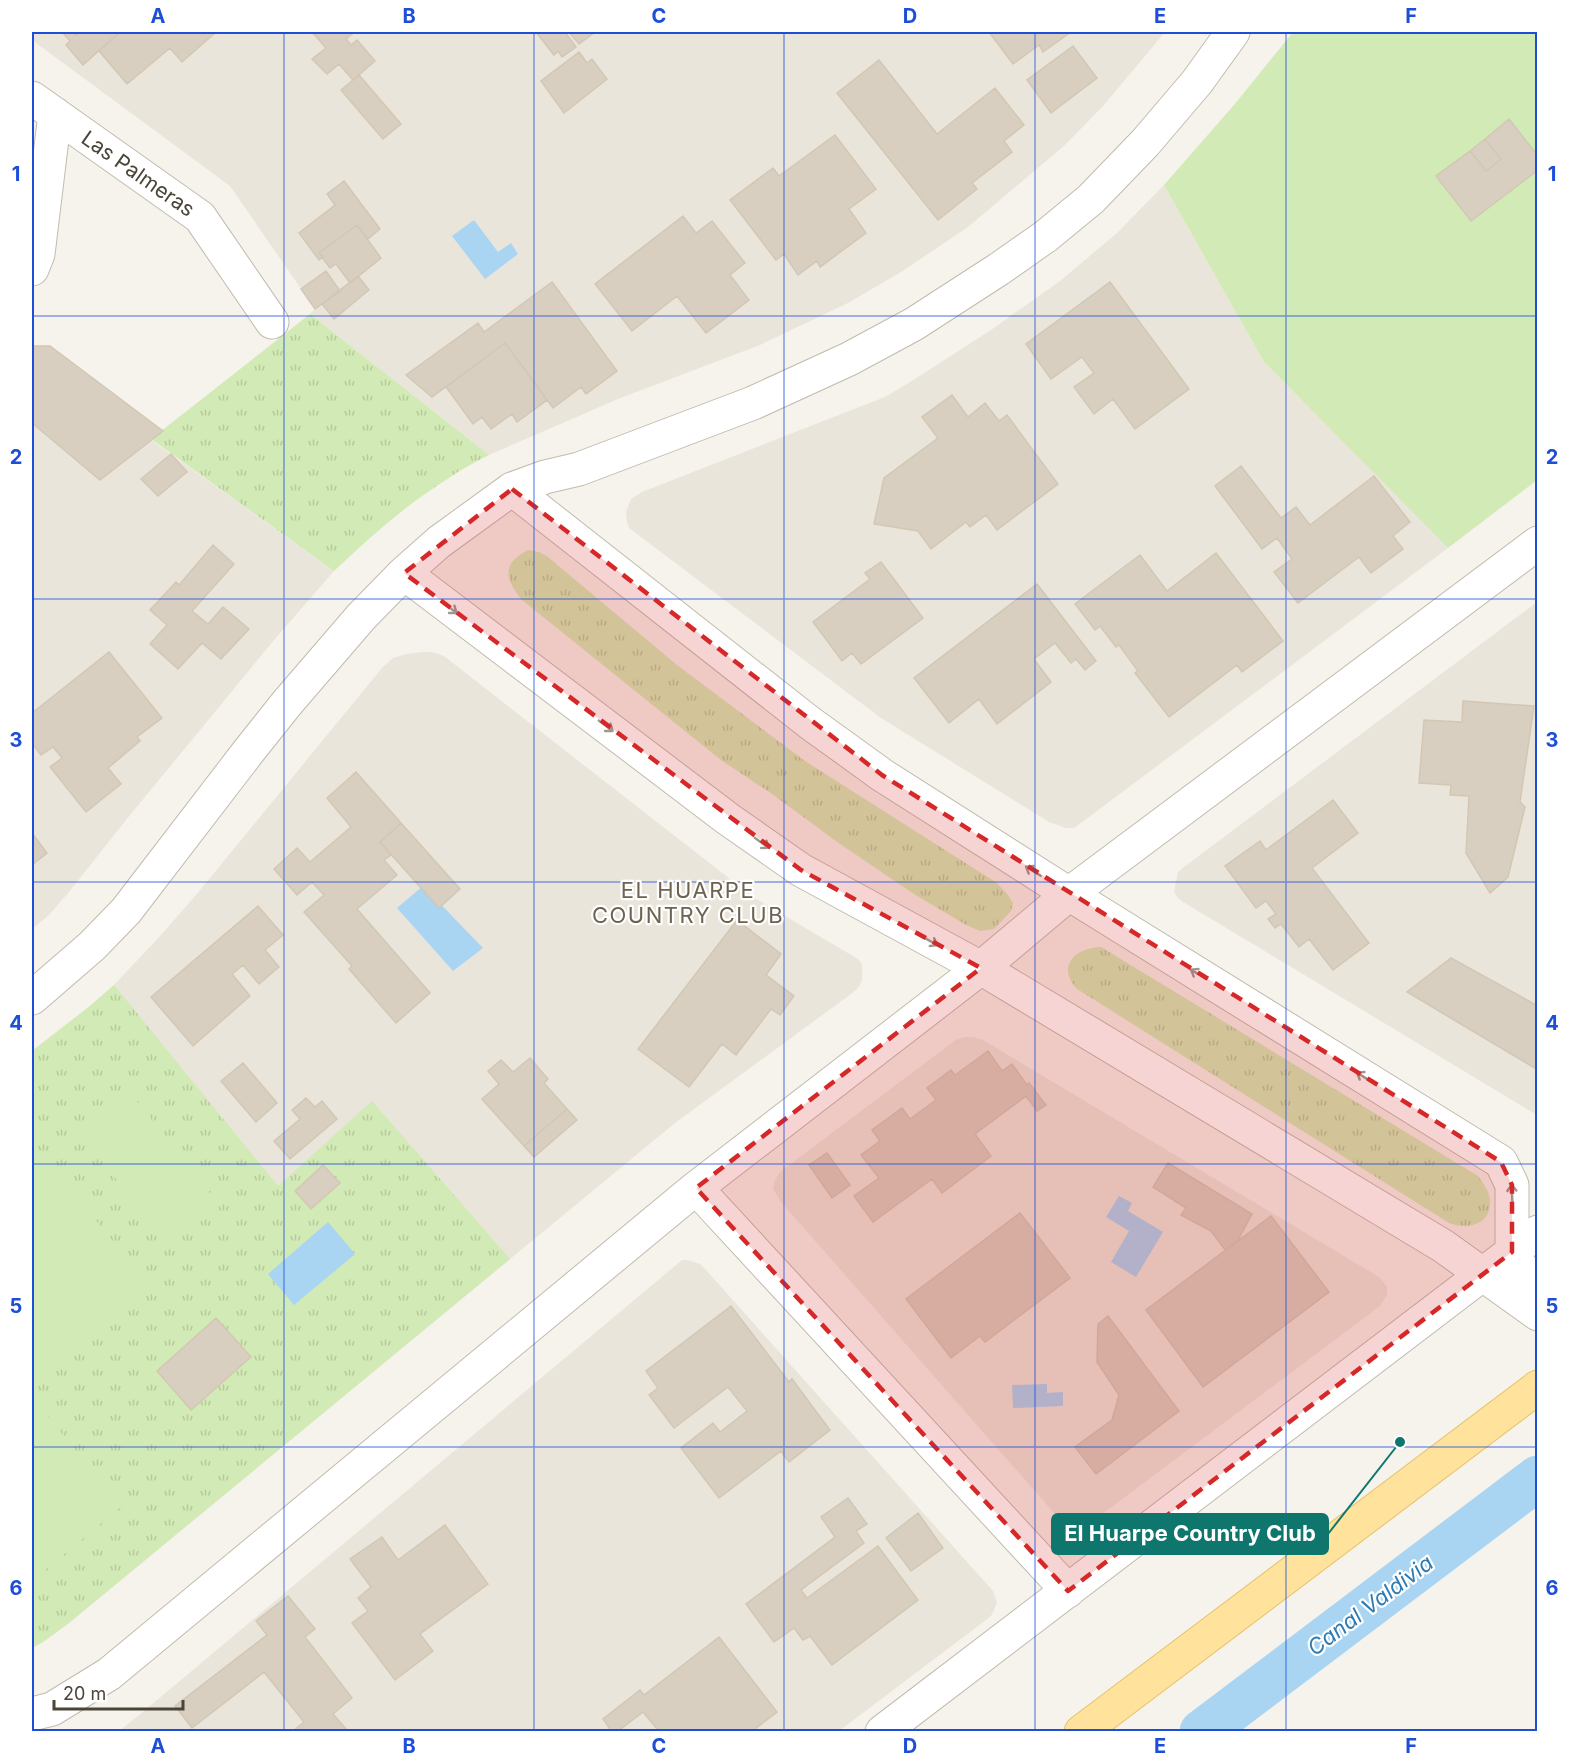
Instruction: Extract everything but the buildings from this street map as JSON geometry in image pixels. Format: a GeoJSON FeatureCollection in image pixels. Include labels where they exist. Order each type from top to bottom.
{"type":"FeatureCollection","features":[{"type":"Feature","properties":{"kind":"main road"},"geometry":{"type":"LineString","coordinates":[[1081,1731],[1538,1388]]}},
{"type":"Feature","properties":{"kind":"street"},"geometry":{"type":"LineString","coordinates":[[32,998],[92,946],[126,910],[248,752],[361,617],[404,573],[439,542],[512,489],[579,468],[753,403],[849,359],[914,324],[1018,256],[1091,199],[1145,143],[1197,82],[1233,32]]}},
{"type":"Feature","properties":{"kind":"street"},"geometry":{"type":"LineString","coordinates":[[32,269],[38,254],[43,106]]}},
{"type":"Feature","properties":{"kind":"street","name":"Las Palmeras"},"geometry":{"type":"LineString","coordinates":[[43,106],[200,217],[272,322]]}},
{"type":"Feature","properties":{"kind":"street"},"geometry":{"type":"LineString","coordinates":[[512,489],[810,723],[882,775],[1501,1162],[1512,1185],[1525,1242],[1527,1277],[1538,1303]]}},
{"type":"Feature","properties":{"kind":"street"},"geometry":{"type":"LineString","coordinates":[[32,1714],[52,1708],[109,1674],[696,1188],[981,968],[1069,894],[1538,543]]}},
{"type":"Feature","properties":{"kind":"street"},"geometry":{"type":"LineString","coordinates":[[404,573],[728,819],[801,870],[981,968],[1443,1246],[1538,1314]]}},
{"type":"Feature","properties":{"kind":"street"},"geometry":{"type":"LineString","coordinates":[[696,1188],[1068,1591]]}},
{"type":"Feature","properties":{"kind":"street"},"geometry":{"type":"LineString","coordinates":[[882,1731],[1525,1242]]}},
{"type":"Feature","properties":{"kind":"highlighted area"},"geometry":{"type":"Polygon","coordinates":[[[512,489],[882,775],[1501,1162],[1512,1185],[1512,1252],[1068,1591],[696,1188],[981,968],[801,870],[404,573],[512,489]]]}},
{"type":"Feature","properties":{"kind":"shaded area"},"geometry":{"type":"Polygon","coordinates":[[[32,32],[503,32],[506,34],[509,32],[1165,32],[1104,105],[1065,145],[968,227],[901,272],[848,303],[760,345],[618,399],[489,455],[310,314],[315,309],[230,186],[32,40],[32,32]]]}},
{"type":"Feature","properties":{"kind":"shaded area"},"geometry":{"type":"Polygon","coordinates":[[[1164,185],[1264,362],[1448,548],[1081,823],[1074,828],[1066,828],[1049,822],[881,718],[629,528],[626,512],[631,499],[642,492],[885,397],[907,384],[991,330],[1060,281],[1117,233],[1164,185]]]}},
{"type":"Feature","properties":{"kind":"shaded area"},"geometry":{"type":"Polygon","coordinates":[[[32,346],[50,346],[163,431],[151,440],[334,571],[274,640],[69,892],[49,915],[32,929],[32,346]]]}},
{"type":"Feature","properties":{"kind":"shaded area"},"geometry":{"type":"Polygon","coordinates":[[[1537,602],[1537,1115],[1183,902],[1174,892],[1178,872],[1184,867],[1537,602]]]}},
{"type":"Feature","properties":{"kind":"shaded area"},"geometry":{"type":"Polygon","coordinates":[[[422,652],[444,656],[753,897],[858,959],[862,965],[862,980],[859,987],[851,994],[675,1123],[69,1623],[32,1648],[32,1051],[114,985],[161,935],[382,668],[393,658],[422,652]]]}},
{"type":"Feature","properties":{"kind":"shaded area"},"geometry":{"type":"Polygon","coordinates":[[[965,1037],[983,1040],[1379,1277],[1387,1287],[1387,1295],[1380,1306],[1089,1524],[1080,1528],[1070,1528],[1062,1522],[781,1202],[773,1189],[780,1172],[957,1039],[965,1037]]]}},
{"type":"Feature","properties":{"kind":"shaded area"},"geometry":{"type":"Polygon","coordinates":[[[682,1260],[700,1264],[706,1270],[993,1591],[997,1603],[991,1616],[839,1731],[118,1732],[144,1711],[682,1260]]]}},
{"type":"Feature","properties":{"kind":"green space"},"geometry":{"type":"Polygon","coordinates":[[[1293,32],[1537,32],[1537,480],[1448,548],[1264,362],[1164,185],[1234,105],[1293,32]]]}},
{"type":"Feature","properties":{"kind":"green space"},"geometry":{"type":"Polygon","coordinates":[[[310,314],[489,455],[418,499],[375,533],[334,571],[151,439],[310,314]]]}},
{"type":"Feature","properties":{"kind":"green space"},"geometry":{"type":"Polygon","coordinates":[[[528,550],[548,557],[677,665],[805,761],[997,883],[1013,903],[1011,911],[994,929],[980,931],[966,925],[914,894],[721,760],[522,600],[509,579],[508,572],[513,561],[528,550]]]}},
{"type":"Feature","properties":{"kind":"green space"},"geometry":{"type":"Polygon","coordinates":[[[1101,947],[1478,1176],[1490,1198],[1487,1216],[1477,1224],[1463,1226],[1449,1223],[1077,989],[1068,973],[1071,960],[1083,951],[1101,947]]]}},
{"type":"Feature","properties":{"kind":"green space"},"geometry":{"type":"Polygon","coordinates":[[[114,985],[278,1186],[372,1101],[510,1259],[69,1623],[32,1648],[32,1051],[114,985]]]}},
{"type":"Feature","properties":{"kind":"green space"},"geometry":{"type":"Polygon","coordinates":[[[129,1091],[220,1206],[169,1247],[79,1131],[129,1091]]]}},
{"type":"Feature","properties":{"kind":"green space"},"geometry":{"type":"Polygon","coordinates":[[[32,1141],[146,1282],[32,1376],[32,1141]]]}},
{"type":"Feature","properties":{"kind":"green space"},"geometry":{"type":"Polygon","coordinates":[[[41,1408],[121,1507],[32,1581],[32,1416],[41,1408]]]}},
{"type":"Feature","properties":{"kind":"water"},"geometry":{"type":"Polygon","coordinates":[[[474,220],[498,252],[511,243],[518,254],[485,279],[452,236],[474,220]]]}},
{"type":"Feature","properties":{"kind":"water"},"geometry":{"type":"Polygon","coordinates":[[[423,886],[483,948],[453,971],[397,908],[423,886]]]}},
{"type":"Feature","properties":{"kind":"water"},"geometry":{"type":"Polygon","coordinates":[[[1119,1196],[1132,1203],[1128,1211],[1163,1232],[1136,1277],[1111,1262],[1129,1231],[1106,1217],[1119,1196]]]}},
{"type":"Feature","properties":{"kind":"water"},"geometry":{"type":"Polygon","coordinates":[[[328,1222],[355,1254],[294,1305],[268,1274],[328,1222]]]}},
{"type":"Feature","properties":{"kind":"water"},"geometry":{"type":"Polygon","coordinates":[[[1047,1384],[1047,1393],[1063,1392],[1063,1406],[1013,1408],[1012,1385],[1047,1384]]]}},
{"type":"Feature","properties":{"kind":"waterway","name":"Canal Valdivia"},"geometry":{"type":"LineString","coordinates":[[1202,1732],[1538,1478]]}},
{"type":"Feature","properties":{"kind":"place","name":"El Huarpe Country Club"},"geometry":{"type":"Point","coordinates":[1400,1442]}},
{"type":"Feature","properties":{"kind":"district","name":"EL HUARPE COUNTRY CLUB"},"geometry":{"type":"Point","coordinates":[688,902]}}]}
